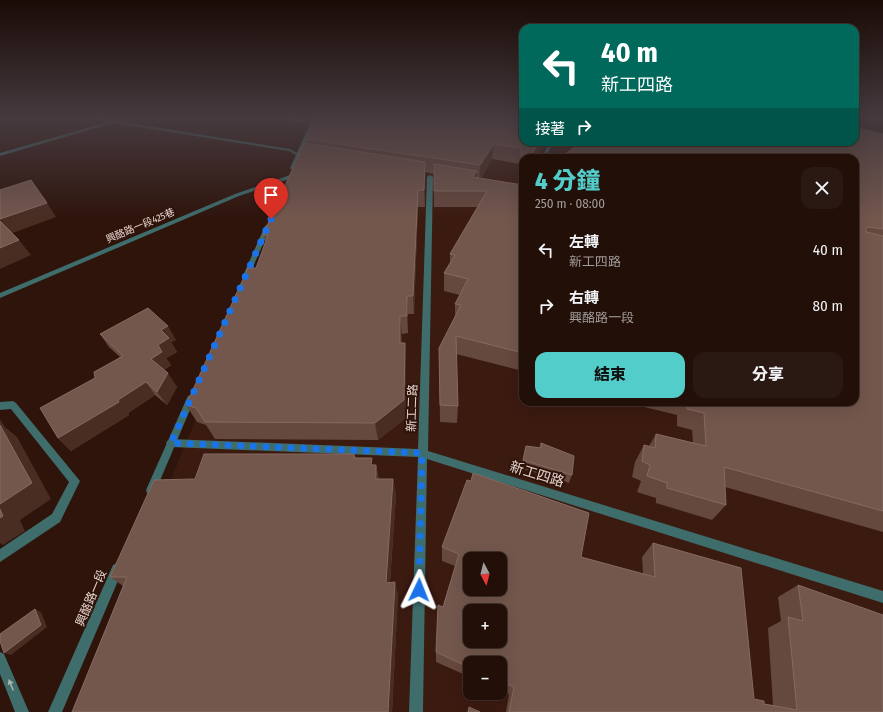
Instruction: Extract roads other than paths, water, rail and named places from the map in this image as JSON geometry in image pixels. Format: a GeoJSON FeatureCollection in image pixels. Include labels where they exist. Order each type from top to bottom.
{"type":"FeatureCollection","features":[{"type":"Feature","properties":{"kind":"street"},"geometry":{"type":"LineString","coordinates":[[0,155],[10,152]]}},
{"type":"Feature","properties":{"kind":"street"},"geometry":{"type":"LineString","coordinates":[[283,191],[290,177],[298,154],[288,152]]}},
{"type":"Feature","properties":{"kind":"street","name":"興酪路一段425巷"},"geometry":{"type":"LineString","coordinates":[[0,296],[237,194],[290,177]]}},
{"type":"Feature","properties":{"kind":"street","name":"新工二路"},"geometry":{"type":"LineString","coordinates":[[416,712],[430,177]]}},
{"type":"Feature","properties":{"kind":"street"},"geometry":{"type":"LineString","coordinates":[[242,285],[271,220]]}},
{"type":"Feature","properties":{"kind":"street"},"geometry":{"type":"LineString","coordinates":[[146,501],[194,392]]}},
{"type":"Feature","properties":{"kind":"street"},"geometry":{"type":"LineString","coordinates":[[0,406],[13,405],[75,481],[56,518],[0,556]]}},
{"type":"Feature","properties":{"kind":"street","name":"新工四路"},"geometry":{"type":"LineString","coordinates":[[171,443],[422,453],[883,597]]}},
{"type":"Feature","properties":{"kind":"street","name":"興酪路一段"},"geometry":{"type":"LineString","coordinates":[[55,712],[121,559]]}},
{"type":"Feature","properties":{"kind":"street"},"geometry":{"type":"LineString","coordinates":[[0,658],[22,712]]}}]}
